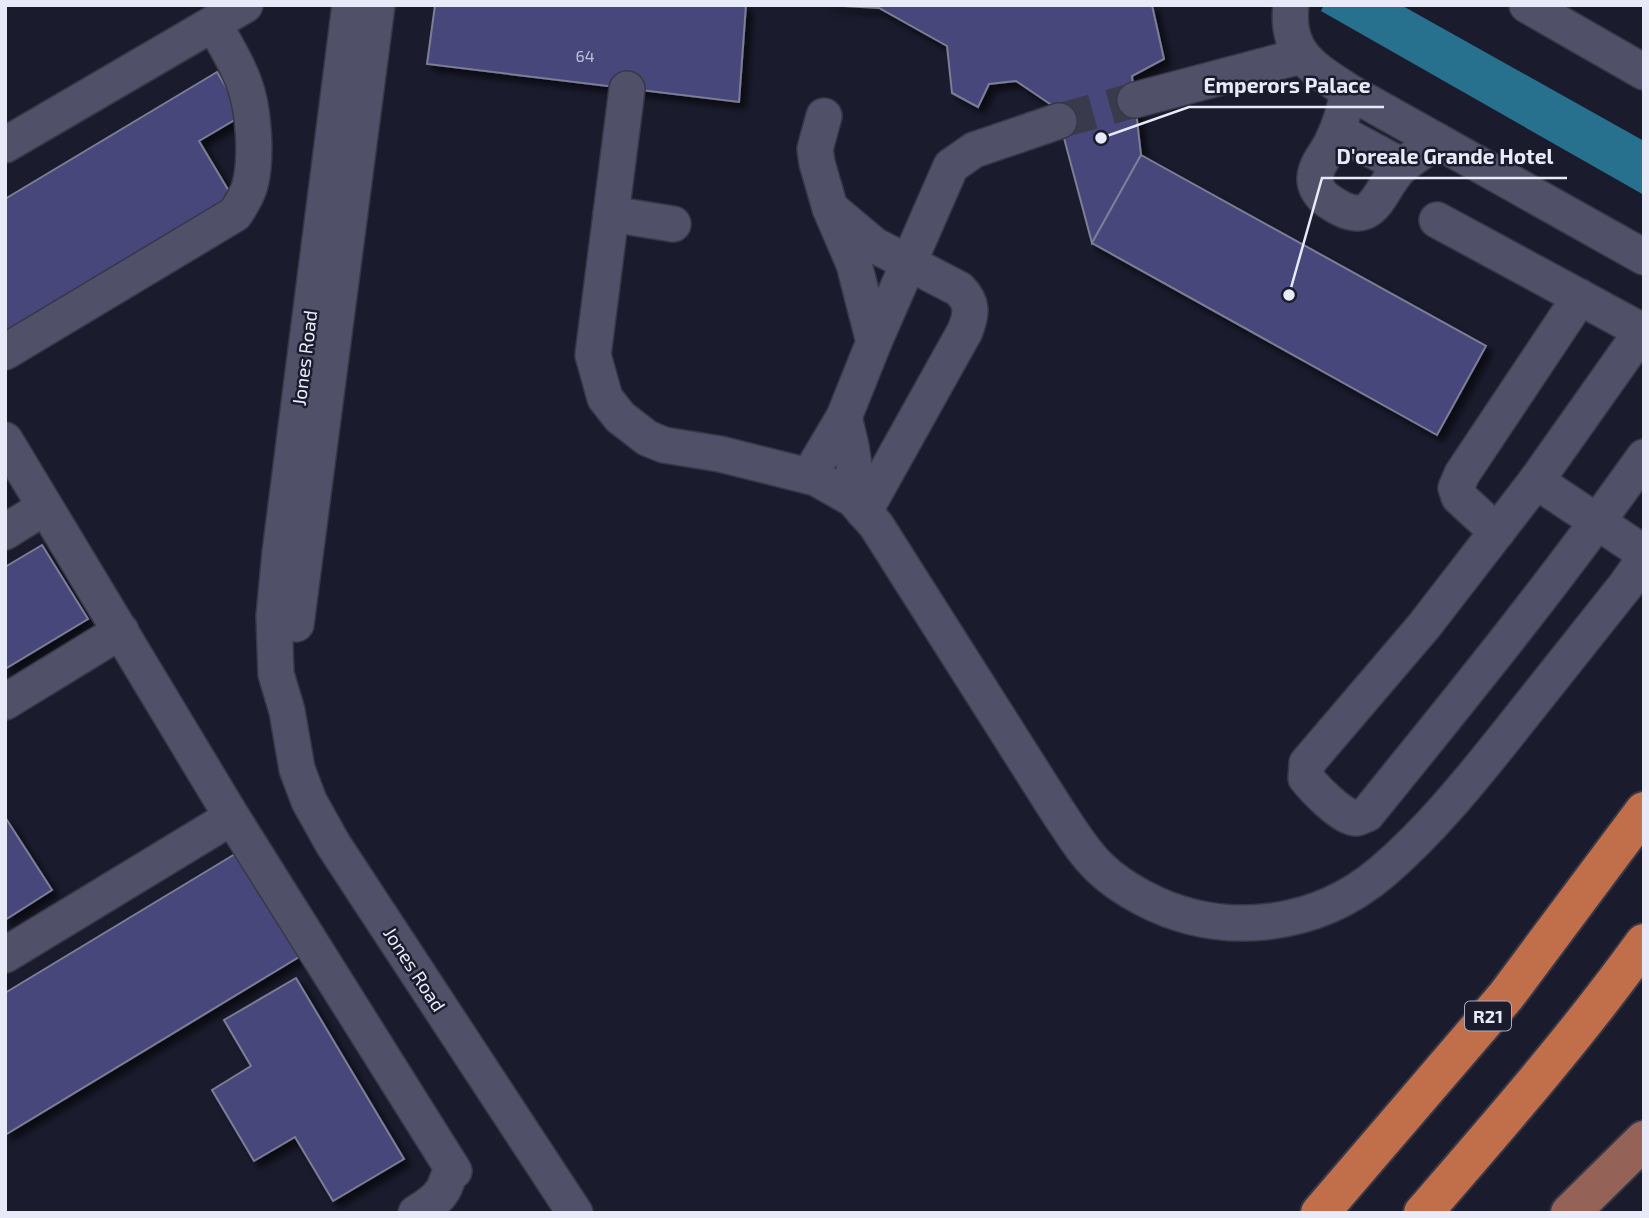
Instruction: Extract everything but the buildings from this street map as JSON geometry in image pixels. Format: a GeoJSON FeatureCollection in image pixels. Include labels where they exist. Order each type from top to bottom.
{"type":"FeatureCollection","features":[{"type":"Feature","properties":{"kind":"highway","name":"R21"},"geometry":{"type":"LineString","coordinates":[[1320,1213],[1506,996],[1644,811]]}},
{"type":"Feature","properties":{"kind":"highway"},"geometry":{"type":"LineString","coordinates":[[1423,1213],[1503,1120],[1622,974],[1644,943]]}},
{"type":"Feature","properties":{"kind":"main road"},"geometry":{"type":"LineString","coordinates":[[1570,1213],[1644,1140]]}},
{"type":"Feature","properties":{"kind":"street"},"geometry":{"type":"LineString","coordinates":[[5,145],[244,5]]}},
{"type":"Feature","properties":{"kind":"street","name":"Jones Road"},"geometry":{"type":"LineString","coordinates":[[350,5],[274,615],[276,674],[287,710],[297,769],[309,801],[333,844],[575,1213]]}},
{"type":"Feature","properties":{"kind":"street","name":"Jones Road"},"geometry":{"type":"LineString","coordinates":[[287,710],[294,638],[377,5]]}},
{"type":"Feature","properties":{"kind":"street"},"geometry":{"type":"LineString","coordinates":[[1291,5],[1293,34],[1301,57],[1312,67],[1348,91],[1644,257]]}},
{"type":"Feature","properties":{"kind":"street"},"geometry":{"type":"LineString","coordinates":[[1527,5],[1644,72]]}},
{"type":"Feature","properties":{"kind":"street"},"geometry":{"type":"LineString","coordinates":[[5,352],[234,214],[244,200],[250,186],[253,165],[251,110],[245,84],[214,25]]}},
{"type":"Feature","properties":{"kind":"street"},"geometry":{"type":"LineString","coordinates":[[1135,100],[1301,57]]}},
{"type":"Feature","properties":{"kind":"street"},"geometry":{"type":"LineString","coordinates":[[627,89],[593,355],[605,398],[631,428],[647,438],[664,445],[720,454],[809,476],[843,492],[862,509],[876,525],[1058,813],[1087,854],[1100,868],[1136,894],[1161,907],[1213,922],[1248,924],[1282,921],[1310,913],[1349,895],[1382,873],[1457,797],[1626,585],[1644,556],[1536,481]]}},
{"type":"Feature","properties":{"kind":"street"},"geometry":{"type":"LineString","coordinates":[[1348,91],[1344,114],[1317,167],[1315,183],[1322,198],[1334,206],[1358,213],[1371,209],[1378,203],[1392,177],[1402,166],[1437,141]]}},
{"type":"Feature","properties":{"kind":"street"},"geometry":{"type":"LineString","coordinates":[[824,116],[815,149],[822,184],[854,264],[874,342]]}},
{"type":"Feature","properties":{"kind":"street"},"geometry":{"type":"LineString","coordinates":[[809,476],[844,417],[947,173],[958,159],[974,150],[1059,121]]}},
{"type":"Feature","properties":{"kind":"street"},"geometry":{"type":"LineString","coordinates":[[1337,131],[1402,166]]}},
{"type":"Feature","properties":{"kind":"street"},"geometry":{"type":"LineString","coordinates":[[830,208],[874,245],[959,289],[972,307],[970,319],[862,509]]}},
{"type":"Feature","properties":{"kind":"street"},"geometry":{"type":"LineString","coordinates":[[611,214],[673,224]]}},
{"type":"Feature","properties":{"kind":"street"},"geometry":{"type":"LineString","coordinates":[[1437,220],[1643,331],[1536,481],[1424,626],[1307,763],[1306,778],[1315,790],[1346,815],[1356,818],[1367,814],[1511,637],[1644,457]]}},
{"type":"Feature","properties":{"kind":"street"},"geometry":{"type":"LineString","coordinates":[[1497,532],[1459,497],[1456,488],[1461,474],[1580,298]]}},
{"type":"Feature","properties":{"kind":"street"},"geometry":{"type":"LineString","coordinates":[[844,417],[862,509]]}},
{"type":"Feature","properties":{"kind":"street"},"geometry":{"type":"LineString","coordinates":[[5,440],[233,817],[454,1171],[447,1175],[442,1192],[436,1199],[416,1213]]}},
{"type":"Feature","properties":{"kind":"street"},"geometry":{"type":"LineString","coordinates":[[5,532],[45,507]]}},
{"type":"Feature","properties":{"kind":"street"},"geometry":{"type":"LineString","coordinates":[[5,702],[121,631]]}},
{"type":"Feature","properties":{"kind":"street"},"geometry":{"type":"LineString","coordinates":[[5,955],[233,817]]}},
{"type":"Feature","properties":{"kind":"water"},"geometry":{"type":"Polygon","coordinates":[[[1324,5],[1401,5],[1644,141],[1644,195],[1321,11],[1324,5]]]}},
{"type":"Feature","properties":{"kind":"tunnel"},"geometry":{"type":"LineString","coordinates":[[1059,121],[1135,100]]}},
{"type":"Feature","properties":{"kind":"place","name":"Emperors Palace"},"geometry":{"type":"Point","coordinates":[1101,138]}},
{"type":"Feature","properties":{"kind":"place","name":"D'oreale Grande Hotel"},"geometry":{"type":"Point","coordinates":[1289,295]}}]}
